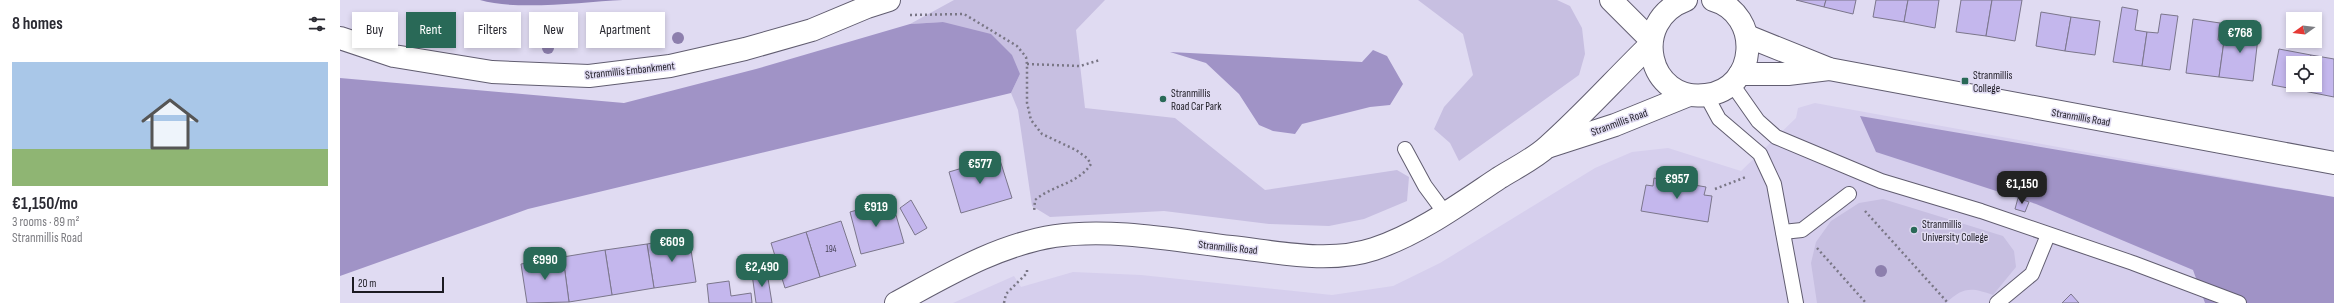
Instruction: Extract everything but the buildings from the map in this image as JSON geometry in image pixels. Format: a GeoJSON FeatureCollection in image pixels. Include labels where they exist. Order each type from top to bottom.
{"type":"FeatureCollection","features":[{"type":"Feature","properties":{"kind":"street","name":"Stranmillis Embankment"},"geometry":{"type":"LineString","coordinates":[[340,38],[394,56],[492,72],[589,76],[670,66],[746,49],[812,30],[871,3],[889,0]]}},
{"type":"Feature","properties":{"kind":"street"},"geometry":{"type":"LineString","coordinates":[[1611,0],[1651,42]]}},
{"type":"Feature","properties":{"kind":"street"},"geometry":{"type":"LineString","coordinates":[[1686,0],[1666,11],[1658,21],[1651,42],[1654,64],[1662,78],[1674,88],[1698,95]]}},
{"type":"Feature","properties":{"kind":"street"},"geometry":{"type":"LineString","coordinates":[[1713,0],[1721,2],[1733,10],[1742,22],[1748,36],[1749,50],[1746,63],[1736,79]]}},
{"type":"Feature","properties":{"kind":"street","name":"Stranmillis Road"},"geometry":{"type":"LineString","coordinates":[[1748,36],[1829,69],[2334,162]]}},
{"type":"Feature","properties":{"kind":"street","name":"Stranmillis Road"},"geometry":{"type":"LineString","coordinates":[[896,303],[974,261],[1017,245],[1055,236],[1095,235],[1147,237],[1308,256],[1338,255],[1373,249],[1405,235],[1445,213],[1547,147],[1651,42]]}},
{"type":"Feature","properties":{"kind":"street","name":"Stranmillis Road"},"geometry":{"type":"LineString","coordinates":[[1547,147],[1615,125],[1698,95],[1720,92],[1736,79],[1829,69]]}},
{"type":"Feature","properties":{"kind":"lane"},"geometry":{"type":"LineString","coordinates":[[1736,79],[1758,121],[1776,137],[1881,181],[1981,211],[2133,263],[2239,303]]}},
{"type":"Feature","properties":{"kind":"lane"},"geometry":{"type":"LineString","coordinates":[[1698,95],[1719,119],[1760,154],[1774,184],[1796,303]]}},
{"type":"Feature","properties":{"kind":"lane"},"geometry":{"type":"LineString","coordinates":[[1405,149],[1425,186],[1445,213]]}},
{"type":"Feature","properties":{"kind":"lane"},"geometry":{"type":"LineString","coordinates":[[1783,232],[1802,230],[1849,194]]}},
{"type":"Feature","properties":{"kind":"lane"},"geometry":{"type":"LineString","coordinates":[[1997,303],[2032,274],[2048,235]]}},
{"type":"Feature","properties":{"kind":"path"},"geometry":{"type":"LineString","coordinates":[[904,15],[964,14],[1018,46],[1026,57],[1027,103],[1031,120],[1042,134],[1076,150],[1087,158],[1091,164],[1086,172],[1076,180],[1045,191],[1035,200],[1034,213],[1036,241]]}},
{"type":"Feature","properties":{"kind":"path"},"geometry":{"type":"LineString","coordinates":[[1027,64],[1080,66],[1100,60]]}},
{"type":"Feature","properties":{"kind":"path"},"geometry":{"type":"LineString","coordinates":[[1715,189],[1766,167]]}},
{"type":"Feature","properties":{"kind":"path"},"geometry":{"type":"LineString","coordinates":[[1849,194],[1948,303]]}},
{"type":"Feature","properties":{"kind":"path"},"geometry":{"type":"LineString","coordinates":[[1802,230],[1866,303]]}},
{"type":"Feature","properties":{"kind":"shaded area"},"geometry":{"type":"Polygon","coordinates":[[[480,0],[623,0],[550,5],[512,5],[480,0]]]}},
{"type":"Feature","properties":{"kind":"shaded area"},"geometry":{"type":"Polygon","coordinates":[[[954,0],[1105,0],[1076,30],[1085,108],[1175,118],[1265,190],[1397,170],[1409,177],[1407,201],[1364,219],[1329,226],[1269,224],[1164,211],[1050,217],[1032,206],[1018,110],[1011,93],[1020,74],[943,22],[910,24],[954,0]]]}},
{"type":"Feature","properties":{"kind":"shaded area"},"geometry":{"type":"Polygon","coordinates":[[[1418,0],[1557,0],[1570,6],[1582,28],[1585,54],[1579,75],[1459,161],[1450,143],[1434,129],[1444,107],[1473,75],[1463,34],[1418,0]]]}},
{"type":"Feature","properties":{"kind":"shaded area"},"geometry":{"type":"Polygon","coordinates":[[[943,22],[991,34],[1012,55],[1020,74],[1011,93],[528,209],[340,276],[340,78],[624,103],[756,69],[910,24],[943,22]]]}},
{"type":"Feature","properties":{"kind":"shaded area"},"geometry":{"type":"Polygon","coordinates":[[[1373,50],[1387,56],[1403,84],[1390,105],[1370,107],[1302,124],[1295,134],[1273,131],[1259,125],[1239,94],[1206,63],[1170,52],[1362,62],[1373,50]]]}},
{"type":"Feature","properties":{"kind":"shaded area","name":"Stranmillis University College"},"geometry":{"type":"Polygon","coordinates":[[[1815,103],[2334,197],[2334,303],[953,303],[1014,276],[1021,287],[1073,272],[1141,275],[1332,295],[1393,286],[1440,263],[1595,168],[1632,152],[1668,148],[1741,171],[1796,118],[1798,108],[1815,103]]]}},
{"type":"Feature","properties":{"kind":"shaded area"},"geometry":{"type":"Polygon","coordinates":[[[1860,116],[2334,197],[2334,303],[2205,303],[2193,270],[2036,204],[1876,152],[1860,116]]]}},
{"type":"Feature","properties":{"kind":"shaded area"},"geometry":{"type":"Polygon","coordinates":[[[1883,199],[2003,236],[2014,251],[2016,267],[1993,295],[1968,290],[1957,294],[1946,303],[1817,303],[1811,263],[1816,242],[1831,221],[1859,203],[1883,199]]]}},
{"type":"Feature","properties":{"kind":"place","name":"Stranmillis College"},"geometry":{"type":"Point","coordinates":[1965,81]}},
{"type":"Feature","properties":{"kind":"place","name":"Stranmillis Road Car Park"},"geometry":{"type":"Point","coordinates":[1163,99]}},
{"type":"Feature","properties":{"kind":"place","name":"Stranmillis University College"},"geometry":{"type":"Point","coordinates":[1914,230]}}]}
